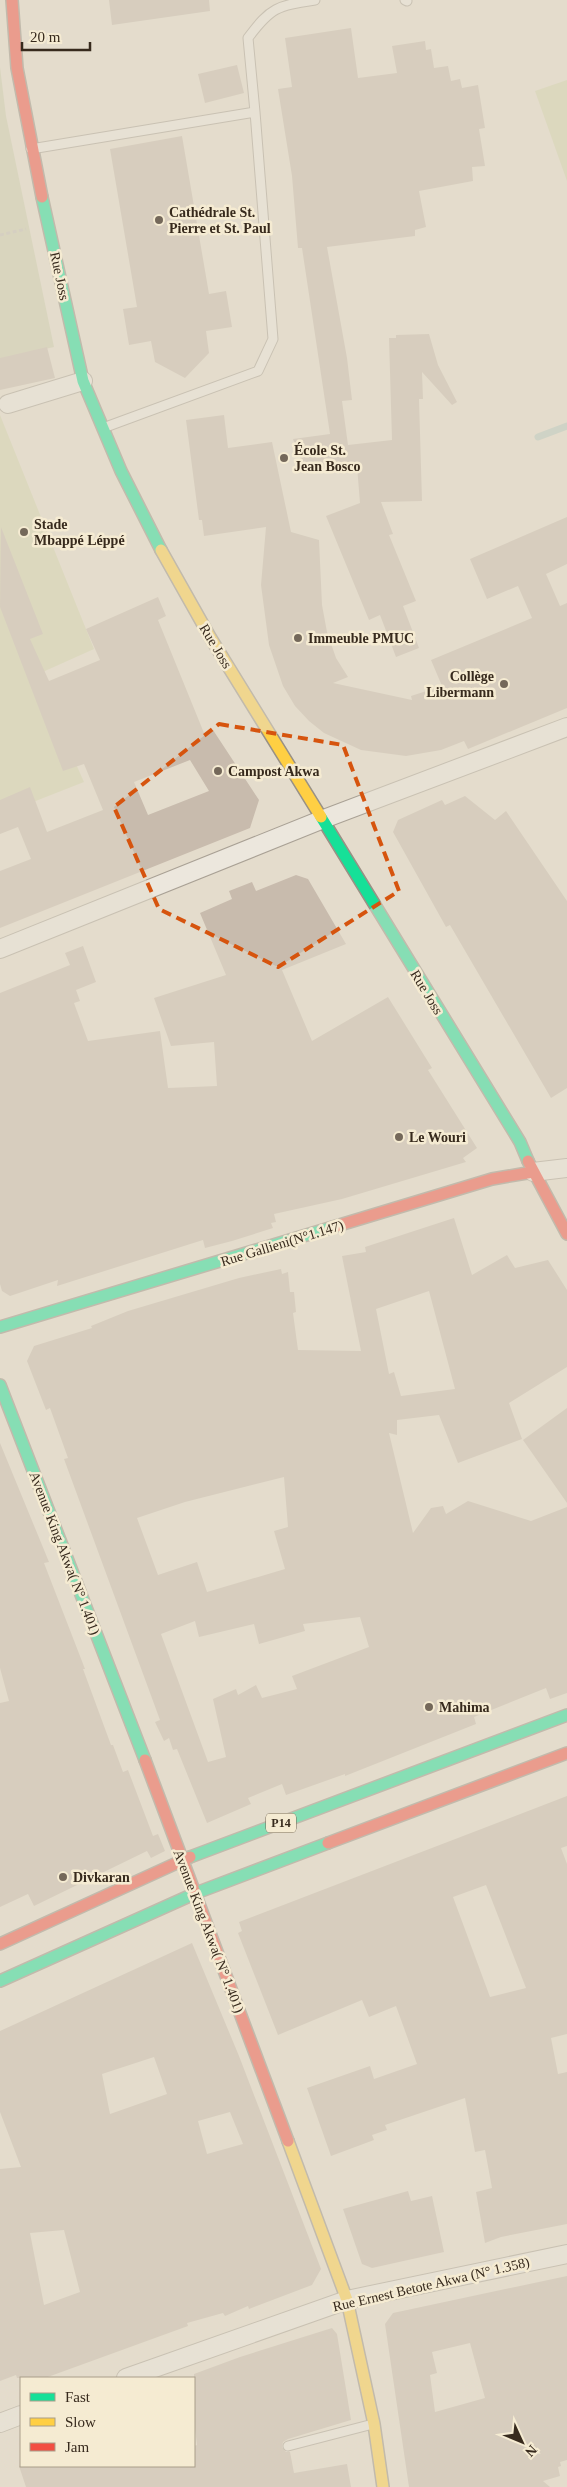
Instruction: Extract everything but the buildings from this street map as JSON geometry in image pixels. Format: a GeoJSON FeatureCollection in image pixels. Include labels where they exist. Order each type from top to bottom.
{"type":"FeatureCollection","features":[{"type":"Feature","properties":{"kind":"main road","name":"Rue Joss"},"geometry":{"type":"LineString","coordinates":[[12,0],[17,68],[31,149],[83,381],[121,471],[161,550],[321,820],[520,1142],[533,1172],[567,1234]]}},
{"type":"Feature","properties":{"kind":"main road","name":"Rue Gallieni(N°1.147)"},"geometry":{"type":"LineString","coordinates":[[0,1328],[492,1180],[533,1172]]}},
{"type":"Feature","properties":{"kind":"main road","name":"Avenue King Akwa( N° 1.401)"},"geometry":{"type":"LineString","coordinates":[[0,1385],[196,1893],[347,2300],[374,2424],[383,2487]]}},
{"type":"Feature","properties":{"kind":"main road","name":"P14"},"geometry":{"type":"LineString","coordinates":[[0,1944],[183,1860],[567,1715]]}},
{"type":"Feature","properties":{"kind":"main road"},"geometry":{"type":"LineString","coordinates":[[0,1981],[196,1893],[567,1753]]}},
{"type":"Feature","properties":{"kind":"street"},"geometry":{"type":"LineString","coordinates":[[8,404],[83,381]]}},
{"type":"Feature","properties":{"kind":"street"},"geometry":{"type":"LineString","coordinates":[[0,949],[321,820],[567,727]]}},
{"type":"Feature","properties":{"kind":"street","name":"Rue Gallieni(N°1.147)"},"geometry":{"type":"LineString","coordinates":[[533,1172],[567,1168]]}},
{"type":"Feature","properties":{"kind":"street","name":"Rue Ernest Betote Akwa (N° 1.358)"},"geometry":{"type":"LineString","coordinates":[[129,2377],[347,2300],[567,2254]]}},
{"type":"Feature","properties":{"kind":"street"},"geometry":{"type":"LineString","coordinates":[[0,2423],[20,2415]]}},
{"type":"Feature","properties":{"kind":"lane"},"geometry":{"type":"LineString","coordinates":[[103,428],[258,372],[273,339],[248,38],[263,18],[283,5],[315,0]]}},
{"type":"Feature","properties":{"kind":"lane"},"geometry":{"type":"LineString","coordinates":[[31,149],[255,112]]}},
{"type":"Feature","properties":{"kind":"lane"},"geometry":{"type":"LineString","coordinates":[[288,2446],[374,2424]]}},
{"type":"Feature","properties":{"kind":"highlighted area"},"geometry":{"type":"Polygon","coordinates":[[[219,724],[343,745],[399,891],[278,967],[159,909],[114,807],[219,724]]]}},
{"type":"Feature","properties":{"kind":"green space"},"geometry":{"type":"Polygon","coordinates":[[[0,67],[6,116],[54,347],[0,359],[0,67]]]}},
{"type":"Feature","properties":{"kind":"green space"},"geometry":{"type":"Polygon","coordinates":[[[567,80],[567,181],[535,91],[567,80]]]}},
{"type":"Feature","properties":{"kind":"green space","name":"Stade Mbappé Léppé"},"geometry":{"type":"Polygon","coordinates":[[[0,415],[94,649],[36,675],[84,782],[0,815],[0,415]]]}},
{"type":"Feature","properties":{"kind":"waterway"},"geometry":{"type":"LineString","coordinates":[[538,437],[567,426]]}},
{"type":"Feature","properties":{"kind":"traffic: fast"},"geometry":{"type":"LineString","coordinates":[[42,197],[83,381],[121,471],[161,550]]}},
{"type":"Feature","properties":{"kind":"traffic: fast"},"geometry":{"type":"LineString","coordinates":[[321,817],[520,1142],[528,1161]]}},
{"type":"Feature","properties":{"kind":"traffic: fast"},"geometry":{"type":"LineString","coordinates":[[0,1327],[333,1227]]}},
{"type":"Feature","properties":{"kind":"traffic: fast"},"geometry":{"type":"LineString","coordinates":[[0,1385],[145,1760]]}},
{"type":"Feature","properties":{"kind":"traffic: fast"},"geometry":{"type":"LineString","coordinates":[[190,1857],[567,1715]]}},
{"type":"Feature","properties":{"kind":"traffic: fast"},"geometry":{"type":"LineString","coordinates":[[0,1981],[196,1893],[328,1843]]}},
{"type":"Feature","properties":{"kind":"traffic: slow"},"geometry":{"type":"LineString","coordinates":[[161,550],[210,637],[321,817]]}},
{"type":"Feature","properties":{"kind":"traffic: slow"},"geometry":{"type":"LineString","coordinates":[[288,2141],[347,2300],[374,2424],[383,2487]]}},
{"type":"Feature","properties":{"kind":"traffic: jam"},"geometry":{"type":"LineString","coordinates":[[12,0],[17,68],[42,197]]}},
{"type":"Feature","properties":{"kind":"traffic: jam"},"geometry":{"type":"LineString","coordinates":[[528,1161],[567,1234]]}},
{"type":"Feature","properties":{"kind":"traffic: jam"},"geometry":{"type":"LineString","coordinates":[[333,1227],[492,1179],[533,1172]]}},
{"type":"Feature","properties":{"kind":"traffic: jam"},"geometry":{"type":"LineString","coordinates":[[328,1843],[567,1753]]}},
{"type":"Feature","properties":{"kind":"traffic: jam"},"geometry":{"type":"LineString","coordinates":[[145,1760],[288,2141]]}},
{"type":"Feature","properties":{"kind":"traffic: jam"},"geometry":{"type":"LineString","coordinates":[[0,1944],[190,1857]]}},
{"type":"Feature","properties":{"kind":"place","name":"Cathédrale St. Pierre et St. Paul"},"geometry":{"type":"Point","coordinates":[159,220]}},
{"type":"Feature","properties":{"kind":"place","name":"École St. Jean Bosco"},"geometry":{"type":"Point","coordinates":[284,458]}},
{"type":"Feature","properties":{"kind":"place","name":"Stade Mbappé Léppé"},"geometry":{"type":"Point","coordinates":[24,532]}},
{"type":"Feature","properties":{"kind":"place","name":"Immeuble PMUC"},"geometry":{"type":"Point","coordinates":[298,638]}},
{"type":"Feature","properties":{"kind":"place","name":"Collège Libermann"},"geometry":{"type":"Point","coordinates":[504,684]}},
{"type":"Feature","properties":{"kind":"place","name":"Campost Akwa"},"geometry":{"type":"Point","coordinates":[218,771]}},
{"type":"Feature","properties":{"kind":"place","name":"Le Wouri"},"geometry":{"type":"Point","coordinates":[399,1137]}},
{"type":"Feature","properties":{"kind":"place","name":"Mahima"},"geometry":{"type":"Point","coordinates":[429,1707]}},
{"type":"Feature","properties":{"kind":"place","name":"Divkaran"},"geometry":{"type":"Point","coordinates":[63,1877]}}]}
